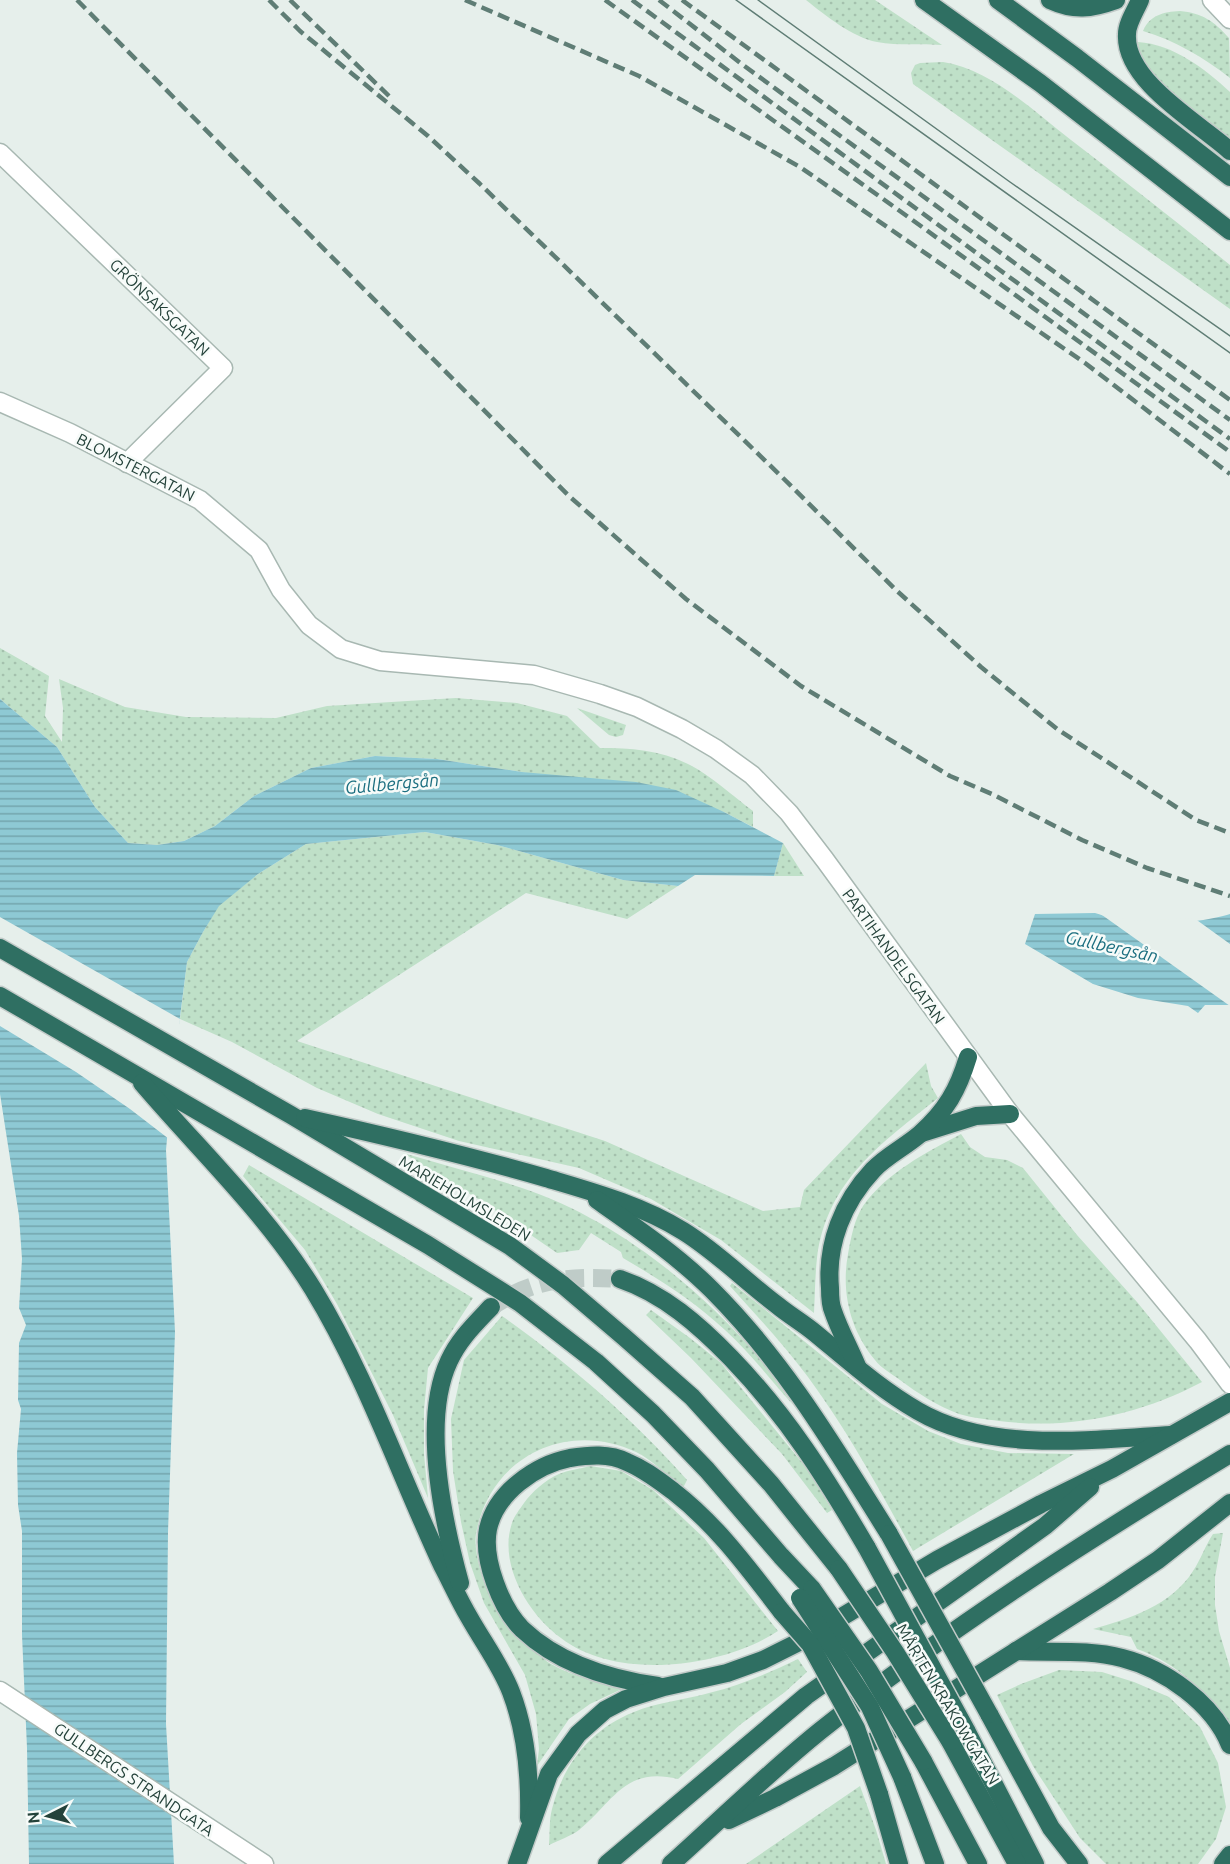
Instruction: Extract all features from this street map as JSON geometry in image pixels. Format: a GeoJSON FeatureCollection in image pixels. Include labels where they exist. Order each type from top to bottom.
{"type":"FeatureCollection","features":[{"type":"Feature","properties":{"kind":"highway"},"geometry":{"type":"LineString","coordinates":[[924,0],[1040,83],[1230,231]]}},
{"type":"Feature","properties":{"kind":"highway"},"geometry":{"type":"LineString","coordinates":[[998,0],[1077,58],[1230,177]]}},
{"type":"Feature","properties":{"kind":"highway"},"geometry":{"type":"LineString","coordinates":[[1050,0],[1074,9],[1116,0]]}},
{"type":"Feature","properties":{"kind":"highway"},"geometry":{"type":"LineString","coordinates":[[1140,0],[1127,32],[1129,55],[1141,76],[1230,152]]}},
{"type":"Feature","properties":{"kind":"highway","name":"MARIEHOLMSLEDEN"},"geometry":{"type":"LineString","coordinates":[[0,948],[291,1115],[510,1246],[580,1300],[692,1397],[771,1484],[838,1569]]}},
{"type":"Feature","properties":{"kind":"highway"},"geometry":{"type":"LineString","coordinates":[[0,996],[428,1245],[520,1303],[596,1362],[653,1414],[721,1485],[781,1556],[806,1594],[870,1707],[902,1777],[935,1864]]}},
{"type":"Feature","properties":{"kind":"highway"},"geometry":{"type":"LineString","coordinates":[[859,1370],[832,1309],[829,1281],[830,1254],[835,1233],[843,1213],[873,1170],[920,1134],[950,1101],[958,1088],[968,1057]]}},
{"type":"Feature","properties":{"kind":"highway"},"geometry":{"type":"LineString","coordinates":[[133,1073],[279,1239],[312,1287],[337,1330],[360,1376],[442,1564],[511,1691],[519,1717],[527,1774],[528,1829]]}},
{"type":"Feature","properties":{"kind":"highway"},"geometry":{"type":"LineString","coordinates":[[920,1134],[976,1116],[1010,1114]]}},
{"type":"Feature","properties":{"kind":"highway"},"geometry":{"type":"LineString","coordinates":[[291,1115],[395,1138],[578,1188],[646,1212],[684,1231],[776,1305],[813,1331],[878,1385],[920,1412],[958,1427],[991,1436],[1047,1441],[1170,1436]]}},
{"type":"Feature","properties":{"kind":"highway"},"geometry":{"type":"LineString","coordinates":[[578,1188],[671,1254],[711,1289],[785,1373],[817,1419],[889,1534],[1051,1828],[1079,1864]]}},
{"type":"Feature","properties":{"kind":"highway"},"geometry":{"type":"LineString","coordinates":[[620,1279],[654,1294],[684,1313],[716,1342],[756,1384],[806,1448],[829,1482],[867,1548],[966,1730],[1035,1864]]}},
{"type":"Feature","properties":{"kind":"highway"},"geometry":{"type":"LineString","coordinates":[[469,1617],[453,1557],[437,1461],[439,1389],[448,1361],[462,1337],[491,1307]]}},
{"type":"Feature","properties":{"kind":"highway"},"geometry":{"type":"LineString","coordinates":[[517,1864],[549,1774],[578,1734],[605,1710],[626,1699],[664,1687],[727,1673],[763,1660],[803,1640],[947,1554],[1112,1469],[1230,1402]]}},
{"type":"Feature","properties":{"kind":"highway"},"geometry":{"type":"LineString","coordinates":[[671,1864],[820,1732],[914,1661],[999,1600],[1230,1454]]}},
{"type":"Feature","properties":{"kind":"highway"},"geometry":{"type":"LineString","coordinates":[[664,1687],[631,1682],[596,1672],[552,1653],[521,1628],[499,1598],[489,1560],[488,1529],[500,1504],[523,1478],[558,1460],[603,1455],[626,1461],[651,1474],[697,1510],[728,1542],[810,1644],[856,1728],[879,1794],[899,1864]]}},
{"type":"Feature","properties":{"kind":"highway"},"geometry":{"type":"LineString","coordinates":[[607,1864],[806,1696],[1045,1526],[1112,1469]]}},
{"type":"Feature","properties":{"kind":"highway"},"geometry":{"type":"LineString","coordinates":[[714,1827],[834,1766],[1158,1560],[1230,1503]]}},
{"type":"Feature","properties":{"kind":"highway","name":"MÅRTEN KRAKOWGATAN"},"geometry":{"type":"LineString","coordinates":[[838,1569],[896,1652],[950,1742],[1017,1864]]}},
{"type":"Feature","properties":{"kind":"highway"},"geometry":{"type":"LineString","coordinates":[[806,1594],[869,1671],[923,1761],[978,1864]]}},
{"type":"Feature","properties":{"kind":"highway"},"geometry":{"type":"LineString","coordinates":[[1016,1651],[1092,1654],[1122,1658],[1150,1669],[1178,1685],[1204,1706],[1226,1734],[1230,1745]]}},
{"type":"Feature","properties":{"kind":"highway"},"geometry":{"type":"LineString","coordinates":[[1223,1864],[1230,1855]]}},
{"type":"Feature","properties":{"kind":"street"},"geometry":{"type":"LineString","coordinates":[[1212,0],[1230,19]]}},
{"type":"Feature","properties":{"kind":"street","name":"GRÖNSAKSGATAN"},"geometry":{"type":"LineString","coordinates":[[0,153],[223,368],[127,463]]}},
{"type":"Feature","properties":{"kind":"street","name":"BLOMSTERGATAN"},"geometry":{"type":"LineString","coordinates":[[0,402],[70,433],[200,500],[259,550],[281,590],[309,625],[341,649],[380,661],[462,667]]}},
{"type":"Feature","properties":{"kind":"street","name":"PARTIHANDELSGATAN"},"geometry":{"type":"LineString","coordinates":[[462,667],[534,675],[637,707],[716,749],[753,776],[789,813],[825,860],[1010,1114],[1198,1341],[1230,1384]]}},
{"type":"Feature","properties":{"kind":"street","name":"GULLBERGS STRANDGATA"},"geometry":{"type":"LineString","coordinates":[[2,1692],[264,1864]]}},
{"type":"Feature","properties":{"kind":"green space"},"geometry":{"type":"Polygon","coordinates":[[[806,0],[875,0],[942,45],[893,44],[858,36],[806,0]]]}},
{"type":"Feature","properties":{"kind":"green space"},"geometry":{"type":"Polygon","coordinates":[[[1180,11],[1207,19],[1229,38],[1230,78],[1189,50],[1143,31],[1149,21],[1158,15],[1180,11]]]}},
{"type":"Feature","properties":{"kind":"green space"},"geometry":{"type":"Polygon","coordinates":[[[1138,42],[1164,47],[1188,59],[1230,92],[1230,141],[1156,80],[1140,57],[1138,42]]]}},
{"type":"Feature","properties":{"kind":"green space"},"geometry":{"type":"Polygon","coordinates":[[[943,62],[978,73],[1011,93],[1230,265],[1230,309],[913,84],[911,73],[915,65],[943,62]]]}},
{"type":"Feature","properties":{"kind":"green space"},"geometry":{"type":"Polygon","coordinates":[[[0,648],[49,676],[45,716],[62,742],[63,708],[59,679],[125,707],[186,717],[276,718],[327,706],[456,698],[517,703],[567,716],[600,748],[646,751],[668,756],[698,769],[753,811],[753,827],[724,812],[522,772],[437,759],[375,756],[311,768],[254,796],[215,826],[184,841],[157,845],[128,843],[95,807],[57,747],[0,699],[0,648]]]}},
{"type":"Feature","properties":{"kind":"green space"},"geometry":{"type":"Polygon","coordinates":[[[577,708],[626,725],[623,735],[616,737],[609,735],[577,708]]]}},
{"type":"Feature","properties":{"kind":"green space"},"geometry":{"type":"Polygon","coordinates":[[[425,832],[497,845],[623,880],[678,886],[627,919],[526,893],[297,1041],[605,1141],[763,1211],[800,1207],[804,1190],[926,1063],[931,1086],[938,1098],[897,1131],[860,1166],[832,1206],[817,1258],[814,1313],[721,1240],[651,1199],[579,1168],[459,1141],[378,1114],[317,1088],[232,1042],[180,1019],[187,962],[203,932],[218,906],[258,874],[306,844],[425,832]]]}},
{"type":"Feature","properties":{"kind":"green space"},"geometry":{"type":"Polygon","coordinates":[[[783,843],[804,876],[774,876],[783,843]]]}},
{"type":"Feature","properties":{"kind":"green space"},"geometry":{"type":"Polygon","coordinates":[[[961,1134],[970,1147],[985,1157],[1007,1160],[1023,1168],[1202,1382],[1154,1403],[1104,1417],[1052,1423],[1025,1423],[959,1414],[921,1394],[877,1363],[859,1336],[847,1296],[846,1268],[855,1223],[863,1206],[883,1183],[908,1164],[961,1134]]]}},
{"type":"Feature","properties":{"kind":"green space"},"geometry":{"type":"Polygon","coordinates":[[[403,1153],[522,1188],[555,1201],[619,1235],[678,1278],[706,1302],[755,1353],[793,1405],[743,1348],[713,1319],[676,1291],[623,1258],[621,1252],[591,1233],[579,1250],[557,1253],[483,1202],[403,1153]]]}},
{"type":"Feature","properties":{"kind":"green space"},"geometry":{"type":"Polygon","coordinates":[[[249,1165],[473,1298],[428,1368],[424,1410],[424,1454],[428,1498],[393,1415],[337,1304],[305,1250],[243,1176],[249,1165]]]}},
{"type":"Feature","properties":{"kind":"green space"},"geometry":{"type":"Polygon","coordinates":[[[732,1283],[882,1404],[928,1431],[961,1444],[1008,1453],[1074,1454],[913,1551],[864,1462],[823,1398],[770,1331],[730,1286],[732,1283]]]}},
{"type":"Feature","properties":{"kind":"green space"},"geometry":{"type":"Polygon","coordinates":[[[651,1310],[721,1363],[808,1470],[832,1510],[827,1513],[782,1454],[691,1358],[646,1315],[651,1310]]]}},
{"type":"Feature","properties":{"kind":"green space"},"geometry":{"type":"Polygon","coordinates":[[[502,1316],[552,1353],[622,1413],[687,1480],[683,1488],[642,1455],[610,1443],[583,1440],[558,1443],[535,1452],[514,1466],[497,1484],[484,1507],[475,1541],[483,1578],[489,1594],[502,1615],[528,1644],[551,1664],[578,1676],[624,1688],[590,1704],[569,1719],[537,1766],[539,1749],[536,1714],[525,1675],[484,1603],[470,1563],[453,1471],[451,1419],[464,1360],[502,1316]]]}},
{"type":"Feature","properties":{"kind":"green space"},"geometry":{"type":"Polygon","coordinates":[[[590,1466],[621,1471],[653,1490],[704,1538],[778,1631],[755,1644],[699,1661],[639,1664],[610,1660],[584,1652],[549,1628],[527,1602],[513,1571],[509,1555],[512,1523],[527,1499],[544,1483],[563,1473],[590,1466]]]}},
{"type":"Feature","properties":{"kind":"green space"},"geometry":{"type":"Polygon","coordinates":[[[1223,1533],[1215,1577],[1215,1605],[1219,1631],[1230,1668],[1230,1724],[1211,1700],[1189,1679],[1165,1662],[1137,1649],[1131,1637],[1093,1629],[1135,1615],[1162,1602],[1184,1583],[1193,1571],[1213,1534],[1223,1533]]]}},
{"type":"Feature","properties":{"kind":"green space"},"geometry":{"type":"Polygon","coordinates":[[[798,1659],[807,1672],[785,1692],[741,1724],[678,1779],[660,1776],[645,1777],[633,1782],[622,1789],[579,1830],[549,1845],[551,1813],[563,1777],[581,1750],[605,1728],[634,1712],[732,1686],[798,1659]]]}},
{"type":"Feature","properties":{"kind":"green space"},"geometry":{"type":"Polygon","coordinates":[[[1059,1670],[1102,1672],[1134,1682],[1169,1697],[1200,1727],[1218,1763],[1226,1807],[1216,1839],[1198,1864],[1106,1864],[1080,1838],[1033,1766],[997,1695],[1059,1670]]]}},
{"type":"Feature","properties":{"kind":"green space"},"geometry":{"type":"Polygon","coordinates":[[[860,1786],[886,1864],[746,1864],[860,1786]]]}},
{"type":"Feature","properties":{"kind":"water","name":"Gullbergsån"},"geometry":{"type":"Polygon","coordinates":[[[0,699],[57,747],[95,807],[128,843],[157,845],[184,841],[215,826],[254,796],[311,768],[375,756],[437,759],[522,772],[636,782],[676,790],[783,843],[774,876],[695,875],[678,886],[623,880],[497,845],[425,832],[306,844],[258,874],[219,906],[203,932],[187,962],[166,1150],[175,1332],[168,1532],[166,1724],[174,1864],[29,1864],[22,1635],[22,1531],[18,1505],[17,1453],[21,1409],[18,1400],[19,1343],[26,1325],[19,1308],[22,1259],[19,1216],[0,1094],[0,699]]]}},
{"type":"Feature","properties":{"kind":"water","name":"Gullbergsån"},"geometry":{"type":"Polygon","coordinates":[[[1095,913],[1140,925],[1196,921],[1230,914],[1230,1005],[1205,1005],[1198,1013],[1188,1006],[1138,998],[1093,984],[1025,944],[1035,914],[1095,913]]]}},
{"type":"Feature","properties":{"kind":"pier"},"geometry":{"type":"Polygon","coordinates":[[[1095,910],[1132,921],[1194,918],[1230,944],[1230,1006],[1095,910]]]}},
{"type":"Feature","properties":{"kind":"pier"},"geometry":{"type":"Polygon","coordinates":[[[0,917],[180,1019],[169,1139],[76,1072],[0,1026],[0,917]]]}},
{"type":"Feature","properties":{"kind":"tunnel"},"geometry":{"type":"LineString","coordinates":[[491,1307],[523,1290],[553,1281],[585,1278],[620,1279]]}},
{"type":"Feature","properties":{"kind":"tram line"},"geometry":{"type":"LineString","coordinates":[[736,0],[1230,353]]}},
{"type":"Feature","properties":{"kind":"tram line"},"geometry":{"type":"LineString","coordinates":[[758,0],[1010,182],[1230,336]]}},
{"type":"Feature","properties":{"kind":"railway"},"geometry":{"type":"LineString","coordinates":[[77,0],[569,496],[686,599],[801,686],[950,776],[992,794],[1082,840],[1147,868],[1230,896]]}},
{"type":"Feature","properties":{"kind":"railway"},"geometry":{"type":"LineString","coordinates":[[269,0],[300,31],[428,136],[480,184],[896,590],[981,667],[1057,729],[1196,820],[1230,833]]}},
{"type":"Feature","properties":{"kind":"railway"},"geometry":{"type":"LineString","coordinates":[[290,0],[389,96]]}},
{"type":"Feature","properties":{"kind":"railway"},"geometry":{"type":"LineString","coordinates":[[465,0],[639,76],[800,167],[1085,363],[1230,474]]}},
{"type":"Feature","properties":{"kind":"railway"},"geometry":{"type":"LineString","coordinates":[[605,0],[925,229],[1230,452]]}},
{"type":"Feature","properties":{"kind":"railway"},"geometry":{"type":"LineString","coordinates":[[632,0],[1230,439]]}},
{"type":"Feature","properties":{"kind":"railway"},"geometry":{"type":"LineString","coordinates":[[659,0],[743,65],[1230,420]]}},
{"type":"Feature","properties":{"kind":"railway"},"geometry":{"type":"LineString","coordinates":[[682,0],[1230,400]]}}]}
